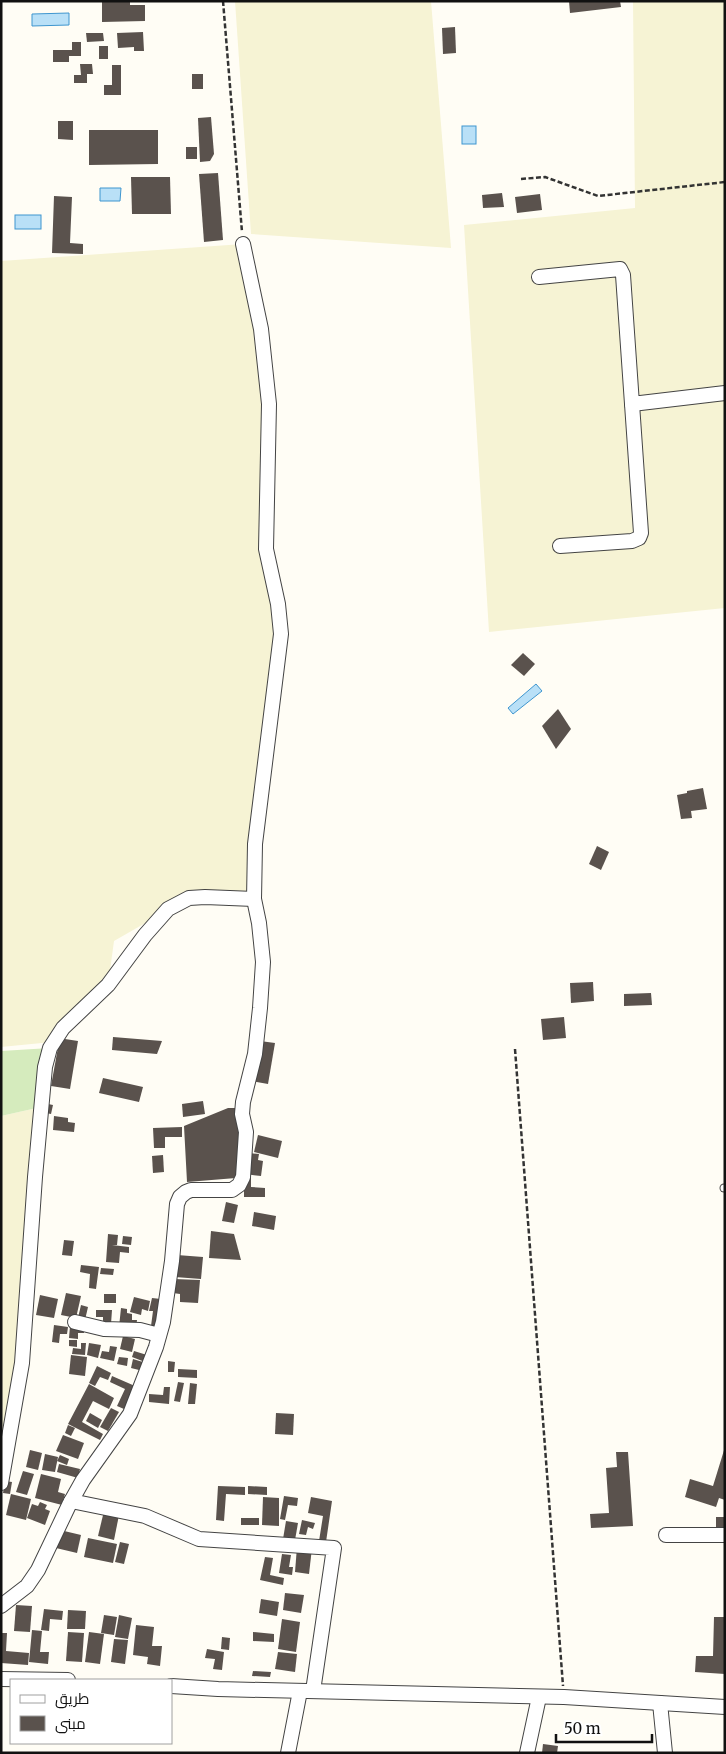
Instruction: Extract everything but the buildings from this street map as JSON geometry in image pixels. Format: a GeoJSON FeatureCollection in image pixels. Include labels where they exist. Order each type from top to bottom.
{"type":"FeatureCollection","features":[{"type":"Feature","properties":{"kind":"street"},"geometry":{"type":"LineString","coordinates":[[1,1606],[27,1586],[38,1570],[83,1480],[130,1414],[141,1388],[163,1322],[172,1261],[176,1212],[180,1197],[191,1190],[232,1190],[239,1185],[243,1177],[246,1132],[242,1114],[243,1102],[255,1054],[262,962],[259,922],[254,899],[255,844],[281,634],[278,604],[266,549],[269,404],[261,329],[243,244]]}},
{"type":"Feature","properties":{"kind":"street"},"geometry":{"type":"LineString","coordinates":[[539,277],[620,269],[623,276],[641,533],[639,538],[632,541],[560,546]]}},
{"type":"Feature","properties":{"kind":"street"},"geometry":{"type":"LineString","coordinates":[[632,404],[725,393]]}},
{"type":"Feature","properties":{"kind":"street"},"geometry":{"type":"LineString","coordinates":[[1,1483],[22,1363],[34,1177],[45,1066],[50,1048],[63,1028],[108,985],[168,909],[189,898],[254,899]]}},
{"type":"Feature","properties":{"kind":"street"},"geometry":{"type":"LineString","coordinates":[[75,1322],[104,1329],[140,1330],[159,1335]]}},
{"type":"Feature","properties":{"kind":"street"},"geometry":{"type":"LineString","coordinates":[[71,1501],[145,1516],[199,1539],[334,1548],[307,1691],[288,1753]]}},
{"type":"Feature","properties":{"kind":"street"},"geometry":{"type":"LineString","coordinates":[[666,1535],[725,1534]]}},
{"type":"Feature","properties":{"kind":"street"},"geometry":{"type":"LineString","coordinates":[[172,1686],[564,1697],[725,1707]]}},
{"type":"Feature","properties":{"kind":"street"},"geometry":{"type":"LineString","coordinates":[[528,1753],[539,1697]]}},
{"type":"Feature","properties":{"kind":"street"},"geometry":{"type":"LineString","coordinates":[[660,1703],[665,1753]]}},
{"type":"Feature","properties":{"kind":"path"},"geometry":{"type":"LineString","coordinates":[[223,1],[243,244]]}},
{"type":"Feature","properties":{"kind":"path"},"geometry":{"type":"LineString","coordinates":[[521,179],[546,177],[598,196],[725,182]]}},
{"type":"Feature","properties":{"kind":"path"},"geometry":{"type":"LineString","coordinates":[[515,1049],[564,1697]]}},
{"type":"Feature","properties":{"kind":"shaded area"},"geometry":{"type":"Polygon","coordinates":[[[235,1],[431,1],[451,248],[251,234],[235,1]]]}},
{"type":"Feature","properties":{"kind":"shaded area"},"geometry":{"type":"Polygon","coordinates":[[[633,1],[725,1],[725,608],[489,632],[464,225],[635,208],[633,1]]]}},
{"type":"Feature","properties":{"kind":"shaded area"},"geometry":{"type":"Polygon","coordinates":[[[243,244],[269,427],[265,534],[281,634],[254,899],[189,898],[114,941],[108,985],[52,1042],[1,1047],[1,261],[243,244]]]}},
{"type":"Feature","properties":{"kind":"shaded area"},"geometry":{"type":"Polygon","coordinates":[[[41,1107],[22,1363],[1,1450],[1,1116],[41,1107]]]}},
{"type":"Feature","properties":{"kind":"green space"},"geometry":{"type":"Polygon","coordinates":[[[50,1048],[41,1107],[1,1116],[1,1051],[50,1048]]]}},
{"type":"Feature","properties":{"kind":"water"},"geometry":{"type":"Polygon","coordinates":[[[69,13],[69,25],[32,26],[32,14],[69,13]]]}},
{"type":"Feature","properties":{"kind":"water"},"geometry":{"type":"Polygon","coordinates":[[[462,126],[476,126],[476,144],[462,144],[462,126]]]}},
{"type":"Feature","properties":{"kind":"water"},"geometry":{"type":"Polygon","coordinates":[[[100,188],[121,188],[120,201],[100,201],[100,188]]]}},
{"type":"Feature","properties":{"kind":"water"},"geometry":{"type":"Polygon","coordinates":[[[15,215],[41,215],[41,229],[15,229],[15,215]]]}},
{"type":"Feature","properties":{"kind":"water"},"geometry":{"type":"Polygon","coordinates":[[[536,684],[542,691],[513,714],[508,708],[536,684]]]}}]}
